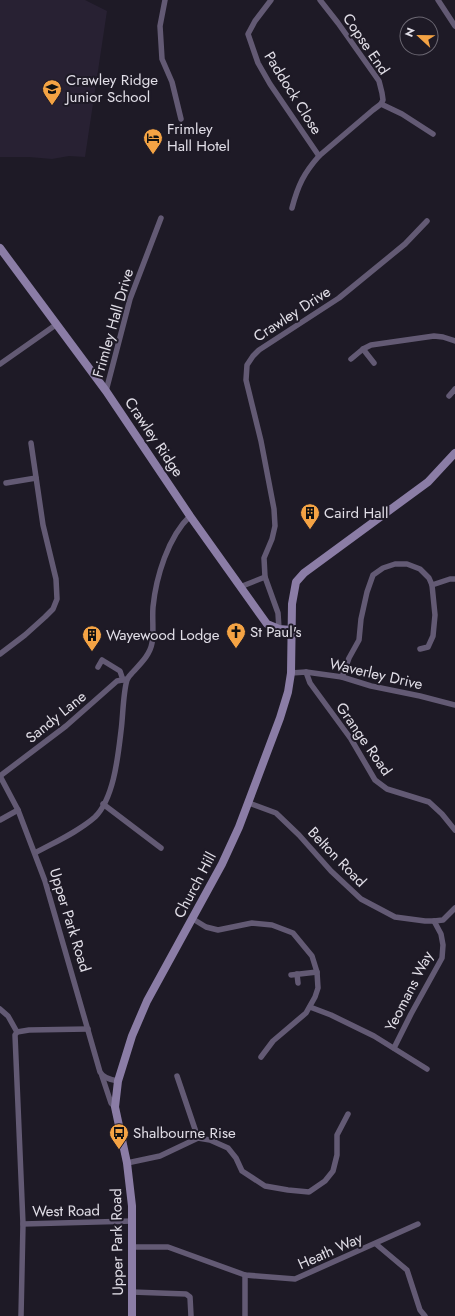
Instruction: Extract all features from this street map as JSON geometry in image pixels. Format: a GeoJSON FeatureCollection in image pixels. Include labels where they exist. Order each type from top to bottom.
{"type":"FeatureCollection","features":[{"type":"Feature","properties":{"kind":"street"},"geometry":{"type":"LineString","coordinates":[[165,0],[160,26],[162,59],[172,82],[181,119]]}},
{"type":"Feature","properties":{"kind":"street","name":"Paddock Close"},"geometry":{"type":"LineString","coordinates":[[271,0],[255,21],[248,34],[258,63],[270,84],[319,156]]}},
{"type":"Feature","properties":{"kind":"street","name":"Copse End"},"geometry":{"type":"LineString","coordinates":[[320,0],[379,81],[383,100],[381,104]]}},
{"type":"Feature","properties":{"kind":"street"},"geometry":{"type":"LineString","coordinates":[[438,0],[455,26]]}},
{"type":"Feature","properties":{"kind":"street"},"geometry":{"type":"LineString","coordinates":[[292,208],[297,189],[304,174],[319,156],[381,104],[402,114],[434,134]]}},
{"type":"Feature","properties":{"kind":"street","name":"Frimley Hall Drive"},"geometry":{"type":"LineString","coordinates":[[106,391],[130,299],[161,218]]}},
{"type":"Feature","properties":{"kind":"street","name":"Crawley Drive"},"geometry":{"type":"LineString","coordinates":[[279,629],[278,613],[265,577],[264,558],[272,539],[275,526],[274,509],[262,441],[248,392],[246,371],[248,362],[258,350],[339,298],[405,244],[426,221]]}},
{"type":"Feature","properties":{"kind":"street","name":"Crawley Ridge"},"geometry":{"type":"LineString","coordinates":[[0,248],[106,391],[190,516],[267,624],[279,629],[291,630]]}},
{"type":"Feature","properties":{"kind":"street"},"geometry":{"type":"LineString","coordinates":[[0,364],[57,324]]}},
{"type":"Feature","properties":{"kind":"street"},"geometry":{"type":"LineString","coordinates":[[351,359],[363,349],[372,345],[434,336],[455,341]]}},
{"type":"Feature","properties":{"kind":"street"},"geometry":{"type":"LineString","coordinates":[[363,349],[374,363]]}},
{"type":"Feature","properties":{"kind":"street"},"geometry":{"type":"LineString","coordinates":[[450,396],[455,389]]}},
{"type":"Feature","properties":{"kind":"street"},"geometry":{"type":"LineString","coordinates":[[0,654],[26,635],[49,613],[53,609],[57,599],[56,579],[43,525],[31,443]]}},
{"type":"Feature","properties":{"kind":"street","name":"Church Hill"},"geometry":{"type":"LineString","coordinates":[[115,1107],[118,1081],[132,1036],[147,1001],[193,919],[240,827],[280,718],[288,692],[291,673],[292,604],[296,582],[304,573],[428,482],[455,453]]}},
{"type":"Feature","properties":{"kind":"street"},"geometry":{"type":"LineString","coordinates":[[6,483],[36,478]]}},
{"type":"Feature","properties":{"kind":"street","name":"Sandy Lane"},"geometry":{"type":"LineString","coordinates":[[0,776],[66,726],[117,681],[125,679],[148,654],[152,644],[153,607],[162,567],[171,542],[179,528],[190,516]]}},
{"type":"Feature","properties":{"kind":"street"},"geometry":{"type":"LineString","coordinates":[[342,677],[349,658],[359,640],[366,592],[373,575],[383,568],[395,564],[407,564],[420,570],[429,578],[432,585],[435,615],[433,636],[428,647],[420,649]]}},
{"type":"Feature","properties":{"kind":"street"},"geometry":{"type":"LineString","coordinates":[[240,587],[265,577]]}},
{"type":"Feature","properties":{"kind":"street"},"geometry":{"type":"LineString","coordinates":[[432,585],[450,579],[455,579]]}},
{"type":"Feature","properties":{"kind":"street"},"geometry":{"type":"LineString","coordinates":[[35,853],[79,828],[95,816],[110,790],[121,732],[125,679],[120,671],[102,660],[98,667]]}},
{"type":"Feature","properties":{"kind":"street","name":"Waverley Drive"},"geometry":{"type":"LineString","coordinates":[[291,673],[306,672],[342,677],[371,686],[455,705]]}},
{"type":"Feature","properties":{"kind":"street","name":"Grange Road"},"geometry":{"type":"LineString","coordinates":[[306,672],[310,683],[351,739],[375,780],[387,789],[429,802],[442,814],[455,830]]}},
{"type":"Feature","properties":{"kind":"street","name":"Upper Park Road"},"geometry":{"type":"LineString","coordinates":[[0,776],[18,810],[45,881],[102,1076],[111,1103],[115,1107],[132,1190],[132,1316]]}},
{"type":"Feature","properties":{"kind":"street","name":"Belton Road"},"geometry":{"type":"LineString","coordinates":[[249,803],[276,813],[299,835],[331,871],[361,899],[395,917],[434,921]]}},
{"type":"Feature","properties":{"kind":"street"},"geometry":{"type":"LineString","coordinates":[[103,804],[161,848]]}},
{"type":"Feature","properties":{"kind":"street"},"geometry":{"type":"LineString","coordinates":[[0,820],[18,810]]}},
{"type":"Feature","properties":{"kind":"street"},"geometry":{"type":"LineString","coordinates":[[434,921],[443,920],[455,908]]}},
{"type":"Feature","properties":{"kind":"street"},"geometry":{"type":"LineString","coordinates":[[193,919],[206,927],[218,930],[252,923],[272,925],[293,933],[312,956],[317,972],[318,988],[310,1007],[301,1019],[273,1041],[261,1057]]}},
{"type":"Feature","properties":{"kind":"street","name":"Yeomans Way"},"geometry":{"type":"LineString","coordinates":[[394,1048],[442,958],[441,934],[434,921]]}},
{"type":"Feature","properties":{"kind":"street"},"geometry":{"type":"LineString","coordinates":[[298,983],[294,975],[317,972]]}},
{"type":"Feature","properties":{"kind":"street"},"geometry":{"type":"LineString","coordinates":[[310,1007],[348,1022],[427,1069]]}},
{"type":"Feature","properties":{"kind":"street"},"geometry":{"type":"LineString","coordinates":[[0,1009],[8,1016],[17,1032],[15,1035],[15,1040],[23,1224],[21,1316]]}},
{"type":"Feature","properties":{"kind":"street"},"geometry":{"type":"LineString","coordinates":[[17,1032],[29,1030],[88,1029]]}},
{"type":"Feature","properties":{"kind":"street"},"geometry":{"type":"LineString","coordinates":[[102,1076],[118,1081]]}},
{"type":"Feature","properties":{"kind":"street"},"geometry":{"type":"LineString","coordinates":[[177,1076],[198,1138]]}},
{"type":"Feature","properties":{"kind":"street"},"geometry":{"type":"LineString","coordinates":[[127,1163],[160,1156],[198,1138],[210,1140],[228,1148],[236,1158],[242,1171],[265,1186],[309,1192],[325,1181],[333,1171],[338,1155],[338,1135],[348,1114]]}},
{"type":"Feature","properties":{"kind":"street","name":"West Road"},"geometry":{"type":"LineString","coordinates":[[23,1224],[133,1221]]}},
{"type":"Feature","properties":{"kind":"street","name":"Heath Way"},"geometry":{"type":"LineString","coordinates":[[133,1247],[168,1247],[245,1275],[295,1279],[418,1224]]}},
{"type":"Feature","properties":{"kind":"street"},"geometry":{"type":"LineString","coordinates":[[376,1244],[407,1270],[420,1310],[425,1316]]}},
{"type":"Feature","properties":{"kind":"street"},"geometry":{"type":"LineString","coordinates":[[245,1275],[245,1316]]}},
{"type":"Feature","properties":{"kind":"street"},"geometry":{"type":"LineString","coordinates":[[132,1292],[186,1294],[190,1297],[192,1316]]}},
{"type":"Feature","properties":{"kind":"shaded area","name":"Crawley Ridge Junior School"},"geometry":{"type":"Polygon","coordinates":[[[0,0],[85,0],[107,11],[85,157],[69,156],[52,159],[0,157],[0,0]]]}},
{"type":"Feature","properties":{"kind":"place","name":"Crawley Ridge Junior School"},"geometry":{"type":"Point","coordinates":[52,106]}},
{"type":"Feature","properties":{"kind":"place","name":"Frimley Hall Hotel"},"geometry":{"type":"Point","coordinates":[153,155]}},
{"type":"Feature","properties":{"kind":"place","name":"Caird Hall"},"geometry":{"type":"Point","coordinates":[310,530]}},
{"type":"Feature","properties":{"kind":"place","name":"St Paul's"},"geometry":{"type":"Point","coordinates":[236,649]}},
{"type":"Feature","properties":{"kind":"place","name":"Wayewood Lodge"},"geometry":{"type":"Point","coordinates":[92,652]}},
{"type":"Feature","properties":{"kind":"place","name":"Shalbourne Rise"},"geometry":{"type":"Point","coordinates":[119,1150]}}]}
